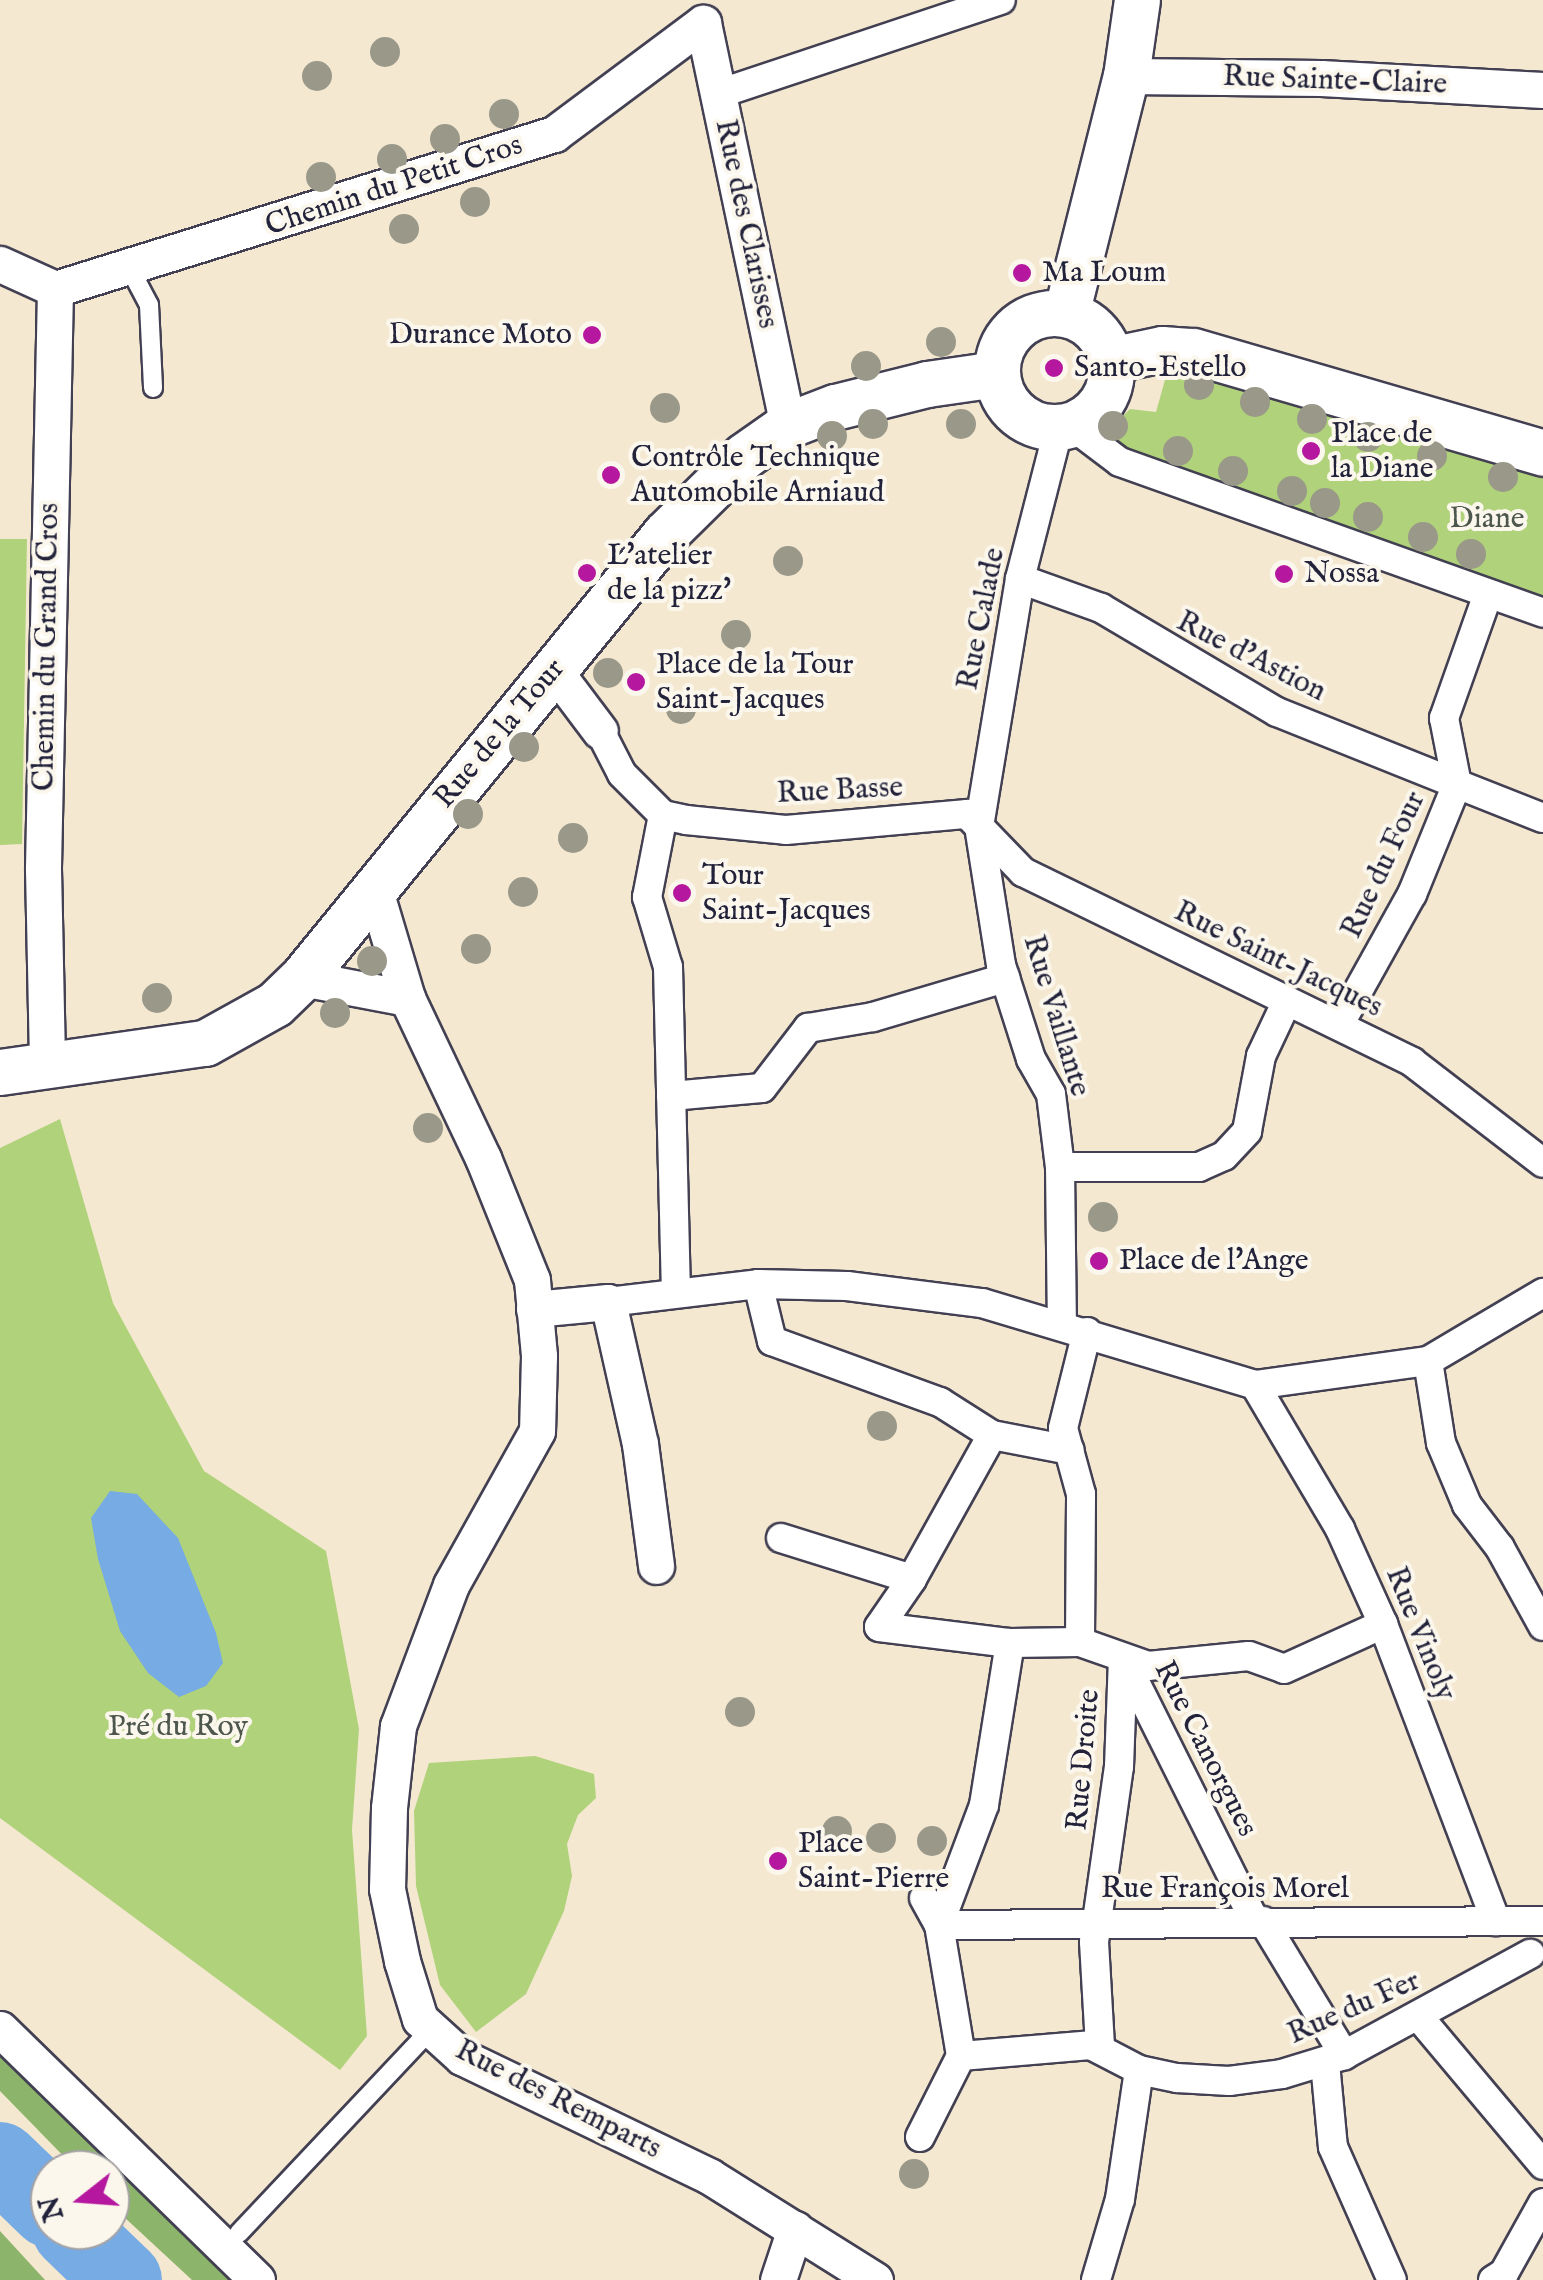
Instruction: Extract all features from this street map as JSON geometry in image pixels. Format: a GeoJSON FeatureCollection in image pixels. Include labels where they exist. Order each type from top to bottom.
{"type":"FeatureCollection","features":[{"type":"Feature","properties":{"kind":"street"},"geometry":{"type":"LineString","coordinates":[[718,94],[1002,0]]}},
{"type":"Feature","properties":{"kind":"street"},"geometry":{"type":"LineString","coordinates":[[1066,314],[1126,76],[1138,0]]}},
{"type":"Feature","properties":{"kind":"street","name":"Rue des Clarisses"},"geometry":{"type":"LineString","coordinates":[[703,22],[788,425]]}},
{"type":"Feature","properties":{"kind":"street","name":"Chemin du Petit Cros"},"geometry":{"type":"LineString","coordinates":[[55,290],[554,134],[703,22]]}},
{"type":"Feature","properties":{"kind":"street","name":"Rue Sainte-Claire"},"geometry":{"type":"LineString","coordinates":[[1126,76],[1321,78],[1543,90]]}},
{"type":"Feature","properties":{"kind":"street"},"geometry":{"type":"LineString","coordinates":[[0,264],[55,290]]}},
{"type":"Feature","properties":{"kind":"street","name":"Chemin du Grand Cros"},"geometry":{"type":"LineString","coordinates":[[47,1066],[43,869],[55,290]]}},
{"type":"Feature","properties":{"kind":"street"},"geometry":{"type":"LineString","coordinates":[[1045,313],[1066,314],[1094,331],[1110,360],[1103,400],[1089,416],[1065,426],[1041,426],[1010,408],[996,374],[1004,344],[1024,320],[1045,313]]}},
{"type":"Feature","properties":{"kind":"street"},"geometry":{"type":"LineString","coordinates":[[1110,360],[1159,358],[1193,351],[1543,453]]}},
{"type":"Feature","properties":{"kind":"street","name":"Rue de la Tour"},"geometry":{"type":"LineString","coordinates":[[0,1072],[206,1043],[243,1025],[302,978],[665,534],[744,456],[788,425],[876,396],[996,374]]}},
{"type":"Feature","properties":{"kind":"street"},"geometry":{"type":"LineString","coordinates":[[1065,426],[1130,460],[1543,613]]}},
{"type":"Feature","properties":{"kind":"street","name":"Rue Calade"},"geometry":{"type":"LineString","coordinates":[[979,826],[1020,579],[1065,426]]}},
{"type":"Feature","properties":{"kind":"street","name":"Rue d'Astion"},"geometry":{"type":"LineString","coordinates":[[1020,579],[1101,608],[1277,712],[1457,784]]}},
{"type":"Feature","properties":{"kind":"street","name":"Rue du Four"},"geometry":{"type":"LineString","coordinates":[[1339,1025],[1412,894],[1457,784],[1444,718],[1488,594]]}},
{"type":"Feature","properties":{"kind":"street"},"geometry":{"type":"LineString","coordinates":[[554,670],[600,730],[622,774],[663,815],[647,897],[668,966],[676,1292]]}},
{"type":"Feature","properties":{"kind":"street","name":"Rue du Four"},"geometry":{"type":"LineString","coordinates":[[1457,784],[1543,818]]}},
{"type":"Feature","properties":{"kind":"street","name":"Rue Basse"},"geometry":{"type":"LineString","coordinates":[[663,815],[786,830],[967,814],[979,826]]}},
{"type":"Feature","properties":{"kind":"street","name":"Rue Vaillante"},"geometry":{"type":"LineString","coordinates":[[979,826],[1005,978],[1031,1058],[1052,1094],[1074,1328],[1063,1428],[1080,1494],[1080,1642]]}},
{"type":"Feature","properties":{"kind":"street","name":"Rue Saint-Jacques"},"geometry":{"type":"LineString","coordinates":[[979,826],[1023,872],[1412,1062],[1543,1164]]}},
{"type":"Feature","properties":{"kind":"street"},"geometry":{"type":"LineString","coordinates":[[374,887],[408,998],[483,1158],[532,1280],[534,1309],[758,1284],[847,1286],[982,1303],[1255,1385],[1428,1361],[1543,1293]]}},
{"type":"Feature","properties":{"kind":"street"},"geometry":{"type":"LineString","coordinates":[[302,978],[408,998]]}},
{"type":"Feature","properties":{"kind":"street"},"geometry":{"type":"LineString","coordinates":[[671,1096],[762,1088],[808,1028],[872,1016],[1005,978]]}},
{"type":"Feature","properties":{"kind":"street"},"geometry":{"type":"LineString","coordinates":[[1060,1167],[1198,1168],[1224,1156],[1247,1131],[1262,1056],[1287,1001]]}},
{"type":"Feature","properties":{"kind":"street"},"geometry":{"type":"LineString","coordinates":[[758,1284],[772,1340],[940,1402],[992,1435],[1070,1450]]}},
{"type":"Feature","properties":{"kind":"street"},"geometry":{"type":"LineString","coordinates":[[608,1302],[640,1444],[656,1566]]}},
{"type":"Feature","properties":{"kind":"street","name":"Rue des Remparts"},"geometry":{"type":"LineString","coordinates":[[534,1309],[537,1431],[451,1585],[398,1726],[389,1808],[387,1889],[420,2019],[462,2058],[708,2176],[876,2280]]}},
{"type":"Feature","properties":{"kind":"street"},"geometry":{"type":"LineString","coordinates":[[1428,1361],[1441,1442],[1467,1505],[1500,1548],[1543,1626]]}},
{"type":"Feature","properties":{"kind":"street","name":"Rue Vinoly"},"geometry":{"type":"LineString","coordinates":[[1255,1385],[1340,1529],[1384,1624],[1502,1921],[1537,1962]]}},
{"type":"Feature","properties":{"kind":"street"},"geometry":{"type":"LineString","coordinates":[[992,1435],[912,1580],[879,1628],[1010,1643],[1080,1642],[1148,1666],[1249,1656],[1284,1669],[1384,1624]]}},
{"type":"Feature","properties":{"kind":"street"},"geometry":{"type":"LineString","coordinates":[[781,1538],[912,1580]]}},
{"type":"Feature","properties":{"kind":"street"},"geometry":{"type":"LineString","coordinates":[[938,1925],[984,1804],[1010,1643]]}},
{"type":"Feature","properties":{"kind":"street","name":"Rue Canorgues"},"geometry":{"type":"LineString","coordinates":[[1123,1658],[1334,2059]]}},
{"type":"Feature","properties":{"kind":"street","name":"Rue Droite"},"geometry":{"type":"LineString","coordinates":[[1100,2046],[1093,1974],[1119,1767],[1123,1658]]}},
{"type":"Feature","properties":{"kind":"street"},"geometry":{"type":"LineString","coordinates":[[920,2137],[960,2056],[938,1925],[924,1898]]}},
{"type":"Feature","properties":{"kind":"street","name":"Rue François Morel"},"geometry":{"type":"LineString","coordinates":[[938,1925],[1543,1921]]}},
{"type":"Feature","properties":{"kind":"street","name":"Rue du Fer"},"geometry":{"type":"LineString","coordinates":[[1100,2046],[1139,2070],[1177,2078],[1228,2081],[1334,2059],[1537,1962]]}},
{"type":"Feature","properties":{"kind":"street"},"geometry":{"type":"LineString","coordinates":[[1420,2017],[1543,2165]]}},
{"type":"Feature","properties":{"kind":"street"},"geometry":{"type":"LineString","coordinates":[[0,2029],[257,2280]]}},
{"type":"Feature","properties":{"kind":"street"},"geometry":{"type":"LineString","coordinates":[[960,2056],[1100,2046]]}},
{"type":"Feature","properties":{"kind":"street"},"geometry":{"type":"LineString","coordinates":[[1334,2059],[1332,2148],[1392,2280]]}},
{"type":"Feature","properties":{"kind":"street"},"geometry":{"type":"LineString","coordinates":[[1096,2280],[1120,2199],[1139,2070]]}},
{"type":"Feature","properties":{"kind":"street"},"geometry":{"type":"LineString","coordinates":[[1493,2280],[1504,2273],[1543,2203]]}},
{"type":"Feature","properties":{"kind":"street"},"geometry":{"type":"LineString","coordinates":[[778,2280],[795,2229]]}},
{"type":"Feature","properties":{"kind":"lane"},"geometry":{"type":"LineString","coordinates":[[130,267],[149,306],[153,388]]}},
{"type":"Feature","properties":{"kind":"lane"},"geometry":{"type":"LineString","coordinates":[[239,2233],[430,2030]]}},
{"type":"Feature","properties":{"kind":"green space","name":"Diane"},"geometry":{"type":"Polygon","coordinates":[[[1170,362],[1543,477],[1543,596],[1118,450],[1113,426],[1130,409],[1156,412],[1170,362]]]}},
{"type":"Feature","properties":{"kind":"green space"},"geometry":{"type":"Polygon","coordinates":[[[0,539],[27,539],[22,844],[0,845],[0,539]]]}},
{"type":"Feature","properties":{"kind":"green space","name":"Pré du Roy"},"geometry":{"type":"Polygon","coordinates":[[[60,1119],[113,1303],[204,1471],[326,1551],[359,1729],[352,1830],[367,2036],[340,2070],[0,1818],[0,1148],[60,1119]]]}},
{"type":"Feature","properties":{"kind":"green space"},"geometry":{"type":"Polygon","coordinates":[[[535,1756],[594,1774],[596,1798],[578,1815],[567,1844],[572,1876],[564,1911],[526,1994],[476,2032],[440,1985],[416,1886],[414,1811],[429,1763],[535,1756]]]}},
{"type":"Feature","properties":{"kind":"green space"},"geometry":{"type":"Polygon","coordinates":[[[0,2016],[122,2150],[58,2150],[0,2091],[0,2016]]]}},
{"type":"Feature","properties":{"kind":"green space"},"geometry":{"type":"Polygon","coordinates":[[[130,2158],[241,2280],[192,2280],[130,2223],[130,2158]]]}},
{"type":"Feature","properties":{"kind":"green space"},"geometry":{"type":"Polygon","coordinates":[[[0,2231],[45,2280],[0,2280],[0,2231]]]}},
{"type":"Feature","properties":{"kind":"water"},"geometry":{"type":"Polygon","coordinates":[[[110,1491],[137,1494],[178,1538],[216,1633],[223,1663],[206,1686],[179,1697],[148,1673],[120,1631],[98,1559],[91,1518],[110,1491]]]}},
{"type":"Feature","properties":{"kind":"waterway"},"geometry":{"type":"LineString","coordinates":[[0,2161],[30,2190]]}},
{"type":"Feature","properties":{"kind":"waterway"},"geometry":{"type":"LineString","coordinates":[[92,2250],[123,2280]]}},
{"type":"Feature","properties":{"kind":"place","name":"Ma Loum"},"geometry":{"type":"Point","coordinates":[1022,273]}},
{"type":"Feature","properties":{"kind":"place","name":"Durance Moto"},"geometry":{"type":"Point","coordinates":[592,335]}},
{"type":"Feature","properties":{"kind":"place","name":"Santo-Estello"},"geometry":{"type":"Point","coordinates":[1054,368]}},
{"type":"Feature","properties":{"kind":"place","name":"Place de la Diane"},"geometry":{"type":"Point","coordinates":[1311,451]}},
{"type":"Feature","properties":{"kind":"place","name":"Contrôle Technique Automobile Arniaud"},"geometry":{"type":"Point","coordinates":[611,475]}},
{"type":"Feature","properties":{"kind":"place","name":"L'atelier de la pizz'"},"geometry":{"type":"Point","coordinates":[587,573]}},
{"type":"Feature","properties":{"kind":"place","name":"Nossa"},"geometry":{"type":"Point","coordinates":[1284,574]}},
{"type":"Feature","properties":{"kind":"place","name":"Place de la Tour Saint-Jacques"},"geometry":{"type":"Point","coordinates":[636,682]}},
{"type":"Feature","properties":{"kind":"place","name":"Tour Saint-Jacques"},"geometry":{"type":"Point","coordinates":[682,893]}},
{"type":"Feature","properties":{"kind":"place","name":"Place de l'Ange"},"geometry":{"type":"Point","coordinates":[1099,1261]}},
{"type":"Feature","properties":{"kind":"place","name":"Place Saint-Pierre"},"geometry":{"type":"Point","coordinates":[778,1861]}}]}
